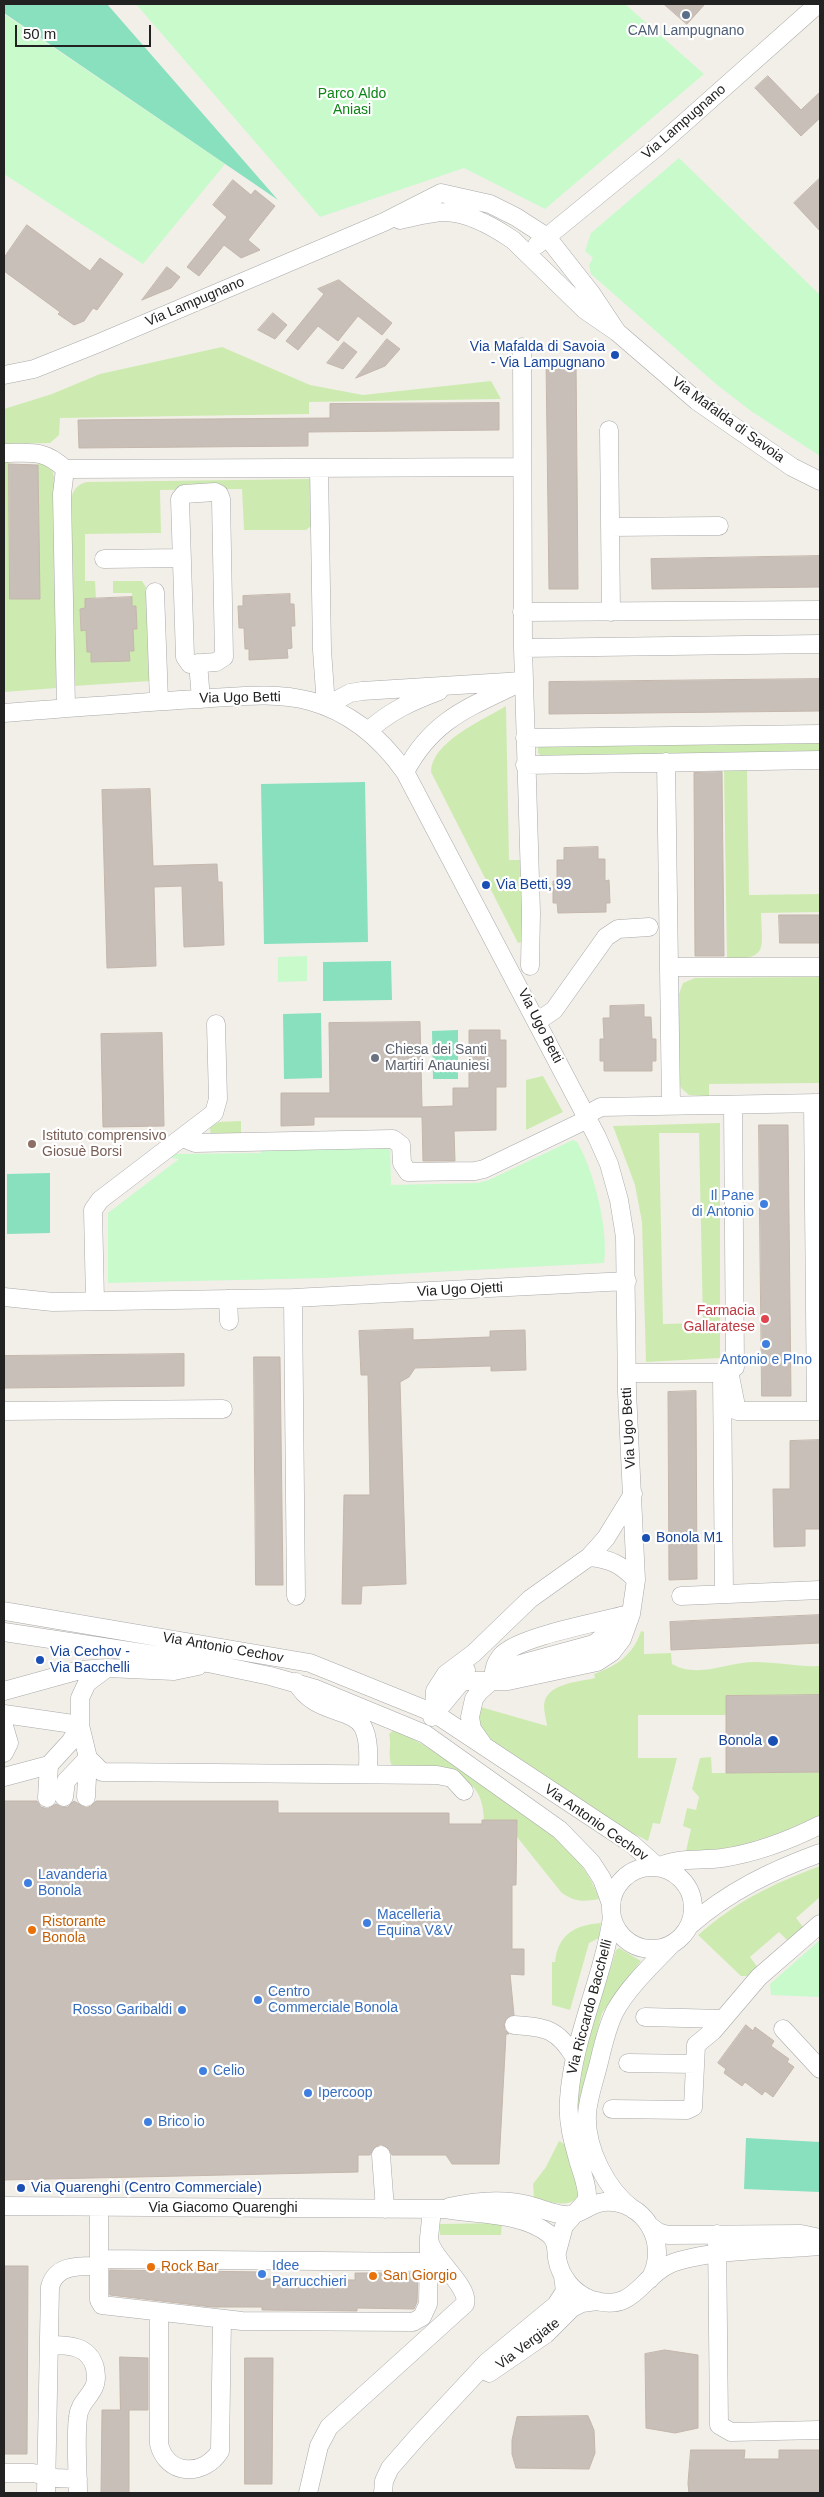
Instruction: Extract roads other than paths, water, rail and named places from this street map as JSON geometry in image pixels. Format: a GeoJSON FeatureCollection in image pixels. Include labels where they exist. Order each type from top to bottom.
{"type":"FeatureCollection","features":[{"type":"Feature","properties":{"kind":"street","name":"Via Lampugnano"},"geometry":{"type":"LineString","coordinates":[[384,222],[446,212],[465,216],[502,233],[528,254],[546,237],[657,147],[818,4]]}},
{"type":"Feature","properties":{"kind":"street","name":"Via Lampugnano"},"geometry":{"type":"LineString","coordinates":[[4,375],[34,369],[90,347],[384,222],[441,193],[490,204],[516,217],[546,237]]}},
{"type":"Feature","properties":{"kind":"street","name":"Via Mafalda di Savoia"},"geometry":{"type":"LineString","coordinates":[[546,237],[591,293],[617,332]]}},
{"type":"Feature","properties":{"kind":"street","name":"Via Mafalda di Savoia"},"geometry":{"type":"LineString","coordinates":[[528,254],[585,310],[617,332],[697,401],[792,467],[820,481]]}},
{"type":"Feature","properties":{"kind":"street"},"geometry":{"type":"LineString","coordinates":[[522,347],[522,612],[531,913],[530,966]]}},
{"type":"Feature","properties":{"kind":"street"},"geometry":{"type":"LineString","coordinates":[[609,430],[610,612]]}},
{"type":"Feature","properties":{"kind":"street"},"geometry":{"type":"LineString","coordinates":[[4,453],[43,453],[65,468],[522,467]]}},
{"type":"Feature","properties":{"kind":"street"},"geometry":{"type":"LineString","coordinates":[[65,468],[62,494],[66,708]]}},
{"type":"Feature","properties":{"kind":"street"},"geometry":{"type":"LineString","coordinates":[[319,468],[322,650],[326,706],[356,692],[523,680]]}},
{"type":"Feature","properties":{"kind":"street"},"geometry":{"type":"LineString","coordinates":[[189,493],[219,494],[221,499],[224,653],[220,661],[198,663],[187,663],[185,657],[181,496],[189,493]]}},
{"type":"Feature","properties":{"kind":"street"},"geometry":{"type":"LineString","coordinates":[[610,527],[720,526]]}},
{"type":"Feature","properties":{"kind":"street"},"geometry":{"type":"LineString","coordinates":[[104,558],[182,558]]}},
{"type":"Feature","properties":{"kind":"street"},"geometry":{"type":"LineString","coordinates":[[155,592],[159,701]]}},
{"type":"Feature","properties":{"kind":"street"},"geometry":{"type":"LineString","coordinates":[[522,612],[820,610]]}},
{"type":"Feature","properties":{"kind":"street"},"geometry":{"type":"LineString","coordinates":[[523,648],[820,644]]}},
{"type":"Feature","properties":{"kind":"street"},"geometry":{"type":"LineString","coordinates":[[198,663],[201,699]]}},
{"type":"Feature","properties":{"kind":"street"},"geometry":{"type":"LineString","coordinates":[[405,772],[417,750],[438,728],[467,708],[523,680]]}},
{"type":"Feature","properties":{"kind":"street"},"geometry":{"type":"LineString","coordinates":[[368,731],[387,714],[402,706],[460,686]]}},
{"type":"Feature","properties":{"kind":"street","name":"Via Ugo Betti"},"geometry":{"type":"LineString","coordinates":[[4,713],[159,701],[275,696],[293,697],[326,706],[368,731],[384,745],[405,772],[538,1021],[609,1164],[619,1200],[625,1238],[627,1281],[625,1316],[636,1580]]}},
{"type":"Feature","properties":{"kind":"street"},"geometry":{"type":"LineString","coordinates":[[525,738],[820,734]]}},
{"type":"Feature","properties":{"kind":"street"},"geometry":{"type":"LineString","coordinates":[[526,765],[820,760]]}},
{"type":"Feature","properties":{"kind":"street"},"geometry":{"type":"LineString","coordinates":[[666,762],[671,1105]]}},
{"type":"Feature","properties":{"kind":"street"},"geometry":{"type":"LineString","coordinates":[[538,1021],[554,1010],[606,937],[618,929],[649,927]]}},
{"type":"Feature","properties":{"kind":"street"},"geometry":{"type":"LineString","coordinates":[[669,967],[820,967]]}},
{"type":"Feature","properties":{"kind":"street"},"geometry":{"type":"LineString","coordinates":[[95,1301],[92,1216],[96,1205],[210,1118],[217,1108],[216,1024]]}},
{"type":"Feature","properties":{"kind":"street"},"geometry":{"type":"LineString","coordinates":[[183,1138],[195,1143],[393,1139],[401,1146],[403,1167],[408,1172],[480,1171],[587,1117],[600,1107],[817,1103],[818,1411],[737,1411],[726,1372]]}},
{"type":"Feature","properties":{"kind":"street"},"geometry":{"type":"LineString","coordinates":[[627,1373],[726,1372],[736,1363],[733,1104]]}},
{"type":"Feature","properties":{"kind":"street","name":"Via Ugo Ojetti"},"geometry":{"type":"LineString","coordinates":[[4,1297],[43,1302],[294,1298],[627,1281]]}},
{"type":"Feature","properties":{"kind":"street"},"geometry":{"type":"LineString","coordinates":[[294,1298],[296,1596]]}},
{"type":"Feature","properties":{"kind":"street"},"geometry":{"type":"LineString","coordinates":[[228,1299],[229,1321]]}},
{"type":"Feature","properties":{"kind":"street"},"geometry":{"type":"LineString","coordinates":[[724,1594],[726,1372]]}},
{"type":"Feature","properties":{"kind":"street"},"geometry":{"type":"LineString","coordinates":[[4,1411],[223,1409]]}},
{"type":"Feature","properties":{"kind":"street"},"geometry":{"type":"LineString","coordinates":[[425,1734],[434,1712],[435,1691],[446,1674],[472,1654],[530,1599],[589,1557],[606,1538],[633,1494]]}},
{"type":"Feature","properties":{"kind":"street"},"geometry":{"type":"LineString","coordinates":[[486,1747],[472,1729],[470,1710],[478,1692],[506,1668],[594,1644],[631,1614],[636,1580],[624,1567],[608,1559],[589,1557]]}},
{"type":"Feature","properties":{"kind":"street"},"geometry":{"type":"LineString","coordinates":[[681,1596],[820,1590]]}},
{"type":"Feature","properties":{"kind":"street","name":"Via Antonio Cechov"},"geometry":{"type":"LineString","coordinates":[[4,1612],[310,1663],[434,1712],[632,1844],[658,1868]]}},
{"type":"Feature","properties":{"kind":"street","name":"Via Antonio Cechov"},"geometry":{"type":"LineString","coordinates":[[4,1632],[208,1663],[296,1682],[350,1702],[425,1734],[560,1830],[591,1862],[606,1890],[611,1911]]}},
{"type":"Feature","properties":{"kind":"street"},"geometry":{"type":"LineString","coordinates":[[434,1712],[462,1681],[472,1654]]}},
{"type":"Feature","properties":{"kind":"street","name":"Via Antonio Cechov"},"geometry":{"type":"LineString","coordinates":[[4,1690],[80,1670],[107,1668],[174,1671],[208,1663]]}},
{"type":"Feature","properties":{"kind":"street"},"geometry":{"type":"LineString","coordinates":[[86,1797],[88,1758],[80,1725],[80,1698],[87,1683],[107,1668]]}},
{"type":"Feature","properties":{"kind":"street"},"geometry":{"type":"LineString","coordinates":[[462,1681],[493,1680]]}},
{"type":"Feature","properties":{"kind":"street"},"geometry":{"type":"LineString","coordinates":[[296,1682],[304,1695],[311,1701],[354,1719],[361,1725],[366,1736],[368,1774]]}},
{"type":"Feature","properties":{"kind":"street"},"geometry":{"type":"LineString","coordinates":[[4,1714],[80,1725]]}},
{"type":"Feature","properties":{"kind":"street"},"geometry":{"type":"LineString","coordinates":[[4,1777],[49,1765],[70,1741],[80,1725]]}},
{"type":"Feature","properties":{"kind":"street"},"geometry":{"type":"LineString","coordinates":[[4,1726],[8,1733],[9,1743],[4,1753]]}},
{"type":"Feature","properties":{"kind":"street"},"geometry":{"type":"LineString","coordinates":[[88,1758],[102,1772],[445,1776],[457,1781],[464,1791]]}},
{"type":"Feature","properties":{"kind":"street"},"geometry":{"type":"LineString","coordinates":[[49,1765],[55,1797],[66,1781],[88,1758]]}},
{"type":"Feature","properties":{"kind":"street"},"geometry":{"type":"LineString","coordinates":[[658,1868],[679,1860],[707,1860],[746,1852],[772,1845],[820,1825]]}},
{"type":"Feature","properties":{"kind":"street"},"geometry":{"type":"LineString","coordinates":[[689,1926],[693,1908],[689,1890],[674,1872],[658,1868],[639,1869],[628,1874],[617,1888],[611,1911],[620,1934],[635,1945],[647,1949],[660,1948],[672,1944],[682,1936],[689,1926],[718,1901],[749,1882],[820,1853]]}},
{"type":"Feature","properties":{"kind":"street","name":"Via Riccardo Bacchelli"},"geometry":{"type":"LineString","coordinates":[[579,2211],[586,2203],[587,2194],[568,2114],[575,2058],[608,1940],[611,1911]]}},
{"type":"Feature","properties":{"kind":"street"},"geometry":{"type":"LineString","coordinates":[[612,2109],[690,2109],[694,2104],[696,2045],[710,2034],[759,1977],[820,1924]]}},
{"type":"Feature","properties":{"kind":"street","name":"Via Riccardo Bacchelli"},"geometry":{"type":"LineString","coordinates":[[634,2210],[616,2194],[601,2168],[589,2134],[588,2108],[606,2033],[616,2010],[633,1987],[672,1944]]}},
{"type":"Feature","properties":{"kind":"street"},"geometry":{"type":"LineString","coordinates":[[645,2017],[723,2018]]}},
{"type":"Feature","properties":{"kind":"street"},"geometry":{"type":"LineString","coordinates":[[514,2025],[537,2026],[555,2033],[567,2044],[575,2058]]}},
{"type":"Feature","properties":{"kind":"street"},"geometry":{"type":"LineString","coordinates":[[783,2029],[820,2069]]}},
{"type":"Feature","properties":{"kind":"street"},"geometry":{"type":"LineString","coordinates":[[628,2063],[695,2064]]}},
{"type":"Feature","properties":{"kind":"street"},"geometry":{"type":"LineString","coordinates":[[381,2155],[385,2209]]}},
{"type":"Feature","properties":{"kind":"street","name":"Via Giacomo Quarenghi"},"geometry":{"type":"LineString","coordinates":[[438,2209],[484,2200],[526,2204],[565,2215],[579,2211],[592,2204],[605,2202],[618,2203],[634,2210],[650,2226],[660,2233],[668,2235],[801,2234],[820,2238]]}},
{"type":"Feature","properties":{"kind":"street","name":"Via Giacomo Quarenghi"},"geometry":{"type":"LineString","coordinates":[[4,2206],[438,2209],[521,2220],[550,2235],[556,2242],[563,2276],[576,2292],[597,2301],[609,2302],[623,2300],[635,2294],[667,2265],[693,2258],[716,2254],[820,2246]]}},
{"type":"Feature","properties":{"kind":"street"},"geometry":{"type":"LineString","coordinates":[[100,2207],[99,2300],[102,2306],[242,2321],[418,2320],[426,2313],[428,2304],[429,2238],[438,2209]]}},
{"type":"Feature","properties":{"kind":"street","name":"Via Giacomo Quarenghi"},"geometry":{"type":"LineString","coordinates":[[557,2252],[564,2226],[579,2211]]}},
{"type":"Feature","properties":{"kind":"street","name":"Via Giacomo Quarenghi"},"geometry":{"type":"LineString","coordinates":[[648,2281],[653,2272],[657,2256],[657,2243],[650,2226]]}},
{"type":"Feature","properties":{"kind":"street"},"geometry":{"type":"LineString","coordinates":[[718,2234],[716,2254],[719,2425],[731,2432],[820,2430]]}},
{"type":"Feature","properties":{"kind":"street"},"geometry":{"type":"LineString","coordinates":[[308,2493],[319,2446],[329,2427],[465,2304],[466,2294],[435,2254],[429,2238]]}},
{"type":"Feature","properties":{"kind":"street"},"geometry":{"type":"LineString","coordinates":[[46,2485],[52,2281],[68,2267],[99,2263],[429,2262]]}},
{"type":"Feature","properties":{"kind":"street","name":"Via Vergiate"},"geometry":{"type":"LineString","coordinates":[[384,2493],[384,2481],[390,2468],[435,2417],[487,2362],[556,2305],[565,2291],[563,2276]]}},
{"type":"Feature","properties":{"kind":"street","name":"Via Vergiate"},"geometry":{"type":"LineString","coordinates":[[459,2393],[546,2334],[572,2308],[582,2302],[597,2301]]}},
{"type":"Feature","properties":{"kind":"street"},"geometry":{"type":"LineString","coordinates":[[159,2312],[159,2444],[162,2453],[170,2464],[186,2470],[197,2470],[207,2466],[220,2451],[222,2319]]}},
{"type":"Feature","properties":{"kind":"street"},"geometry":{"type":"LineString","coordinates":[[4,2473],[32,2473],[46,2485],[78,2486],[78,2413],[81,2404],[93,2389],[95,2371],[91,2359],[78,2348],[68,2345],[49,2345]]}},
{"type":"Feature","properties":{"kind":"place","name":"CAM Lampugnano"},"geometry":{"type":"Point","coordinates":[686,15]}},
{"type":"Feature","properties":{"kind":"place","name":"Via Mafalda di Savoia - Via Lampugnano"},"geometry":{"type":"Point","coordinates":[615,355]}},
{"type":"Feature","properties":{"kind":"place","name":"Via Betti, 99"},"geometry":{"type":"Point","coordinates":[486,885]}},
{"type":"Feature","properties":{"kind":"place","name":"Chiesa dei Santi Martiri Anauniesi"},"geometry":{"type":"Point","coordinates":[375,1058]}},
{"type":"Feature","properties":{"kind":"place","name":"Istituto comprensivo Giosuè Borsi"},"geometry":{"type":"Point","coordinates":[32,1144]}},
{"type":"Feature","properties":{"kind":"place","name":"Il Pane di Antonio"},"geometry":{"type":"Point","coordinates":[764,1204]}},
{"type":"Feature","properties":{"kind":"place","name":"Farmacia Gallaratese"},"geometry":{"type":"Point","coordinates":[765,1319]}},
{"type":"Feature","properties":{"kind":"place","name":"Antonio e PIno"},"geometry":{"type":"Point","coordinates":[766,1344]}},
{"type":"Feature","properties":{"kind":"place","name":"Bonola M1"},"geometry":{"type":"Point","coordinates":[646,1538]}},
{"type":"Feature","properties":{"kind":"place","name":"Via Cechov - Via Bacchelli"},"geometry":{"type":"Point","coordinates":[40,1660]}},
{"type":"Feature","properties":{"kind":"place","name":"Bonola"},"geometry":{"type":"Point","coordinates":[773,1741]}},
{"type":"Feature","properties":{"kind":"place","name":"Lavanderia Bonola"},"geometry":{"type":"Point","coordinates":[28,1883]}},
{"type":"Feature","properties":{"kind":"place","name":"Macelleria Equina V&V"},"geometry":{"type":"Point","coordinates":[367,1923]}},
{"type":"Feature","properties":{"kind":"place","name":"Ristorante Bonola"},"geometry":{"type":"Point","coordinates":[32,1930]}},
{"type":"Feature","properties":{"kind":"place","name":"Centro Commerciale Bonola"},"geometry":{"type":"Point","coordinates":[258,2000]}},
{"type":"Feature","properties":{"kind":"place","name":"Rosso Garibaldi"},"geometry":{"type":"Point","coordinates":[182,2010]}},
{"type":"Feature","properties":{"kind":"place","name":"Celio"},"geometry":{"type":"Point","coordinates":[203,2071]}},
{"type":"Feature","properties":{"kind":"place","name":"Ipercoop"},"geometry":{"type":"Point","coordinates":[308,2093]}},
{"type":"Feature","properties":{"kind":"place","name":"Brico io"},"geometry":{"type":"Point","coordinates":[148,2122]}},
{"type":"Feature","properties":{"kind":"place","name":"Via Quarenghi (Centro Commerciale)"},"geometry":{"type":"Point","coordinates":[21,2188]}},
{"type":"Feature","properties":{"kind":"place","name":"Rock Bar"},"geometry":{"type":"Point","coordinates":[151,2267]}},
{"type":"Feature","properties":{"kind":"place","name":"Idee Parrucchieri"},"geometry":{"type":"Point","coordinates":[262,2274]}},
{"type":"Feature","properties":{"kind":"place","name":"San Giorgio"},"geometry":{"type":"Point","coordinates":[373,2276]}},
{"type":"Feature","properties":{"kind":"park label","name":"Parco Aldo Aniasi"},"geometry":{"type":"Point","coordinates":[352,102]}}]}
